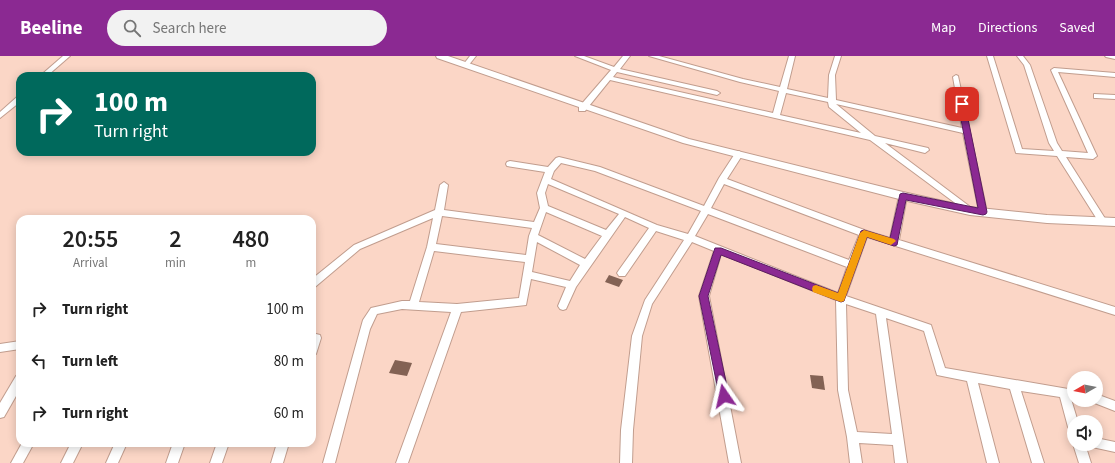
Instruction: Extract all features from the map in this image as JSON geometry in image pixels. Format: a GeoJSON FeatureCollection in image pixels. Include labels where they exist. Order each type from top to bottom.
{"type":"FeatureCollection","features":[{"type":"Feature","properties":{"kind":"street"},"geometry":{"type":"LineString","coordinates":[[48,72],[67,56]]}},
{"type":"Feature","properties":{"kind":"street"},"geometry":{"type":"LineString","coordinates":[[440,56],[583,108],[686,141],[903,196],[970,211],[1047,219],[1115,222]]}},
{"type":"Feature","properties":{"kind":"street"},"geometry":{"type":"LineString","coordinates":[[466,65],[473,56]]}},
{"type":"Feature","properties":{"kind":"street"},"geometry":{"type":"LineString","coordinates":[[578,56],[616,70],[717,93]]}},
{"type":"Feature","properties":{"kind":"street"},"geometry":{"type":"LineString","coordinates":[[583,108],[627,56]]}},
{"type":"Feature","properties":{"kind":"street"},"geometry":{"type":"LineString","coordinates":[[652,56],[742,81],[967,131]]}},
{"type":"Feature","properties":{"kind":"street"},"geometry":{"type":"LineString","coordinates":[[776,116],[792,56]]}},
{"type":"Feature","properties":{"kind":"street"},"geometry":{"type":"LineString","coordinates":[[838,56],[832,75],[832,105],[872,138],[970,211]]}},
{"type":"Feature","properties":{"kind":"street"},"geometry":{"type":"LineString","coordinates":[[990,56],[1019,151],[1093,156],[1054,70],[1115,75]]}},
{"type":"Feature","properties":{"kind":"street"},"geometry":{"type":"LineString","coordinates":[[1020,56],[1027,65],[1053,143],[1103,222]]}},
{"type":"Feature","properties":{"kind":"street"},"geometry":{"type":"LineString","coordinates":[[1108,56],[1115,56]]}},
{"type":"Feature","properties":{"kind":"street"},"geometry":{"type":"LineString","coordinates":[[956,77],[983,212]]}},
{"type":"Feature","properties":{"kind":"street"},"geometry":{"type":"LineString","coordinates":[[608,78],[924,150]]}},
{"type":"Feature","properties":{"kind":"street"},"geometry":{"type":"LineString","coordinates":[[1096,96],[1115,97]]}},
{"type":"Feature","properties":{"kind":"street"},"geometry":{"type":"LineString","coordinates":[[0,116],[16,102]]}},
{"type":"Feature","properties":{"kind":"street"},"geometry":{"type":"LineString","coordinates":[[626,463],[627,430],[637,336],[648,303],[690,238],[722,180],[739,154]]}},
{"type":"Feature","properties":{"kind":"street"},"geometry":{"type":"LineString","coordinates":[[329,463],[368,320],[374,311],[402,305],[457,308],[523,302],[533,236],[544,208],[541,193],[550,170],[560,160],[597,169],[852,265]]}},
{"type":"Feature","properties":{"kind":"street"},"geometry":{"type":"LineString","coordinates":[[510,164],[550,170]]}},
{"type":"Feature","properties":{"kind":"street"},"geometry":{"type":"LineString","coordinates":[[546,180],[654,226],[690,238],[718,251],[841,298],[928,328],[941,372],[1067,394]]}},
{"type":"Feature","properties":{"kind":"street"},"geometry":{"type":"LineString","coordinates":[[722,180],[864,233],[1115,311]]}},
{"type":"Feature","properties":{"kind":"street"},"geometry":{"type":"LineString","coordinates":[[413,306],[431,247],[444,185]]}},
{"type":"Feature","properties":{"kind":"street"},"geometry":{"type":"LineString","coordinates":[[894,242],[903,196]]}},
{"type":"Feature","properties":{"kind":"street"},"geometry":{"type":"LineString","coordinates":[[544,208],[607,234]]}},
{"type":"Feature","properties":{"kind":"street"},"geometry":{"type":"LineString","coordinates":[[316,281],[357,247],[439,212],[537,226]]}},
{"type":"Feature","properties":{"kind":"street"},"geometry":{"type":"LineString","coordinates":[[563,306],[572,285],[607,234],[624,213]]}},
{"type":"Feature","properties":{"kind":"street"},"geometry":{"type":"LineString","coordinates":[[622,273],[654,226]]}},
{"type":"Feature","properties":{"kind":"street"},"geometry":{"type":"LineString","coordinates":[[856,463],[853,437],[843,390],[841,298],[864,233]]}},
{"type":"Feature","properties":{"kind":"street"},"geometry":{"type":"LineString","coordinates":[[533,236],[586,264]]}},
{"type":"Feature","properties":{"kind":"street"},"geometry":{"type":"LineString","coordinates":[[431,247],[529,259]]}},
{"type":"Feature","properties":{"kind":"street"},"geometry":{"type":"LineString","coordinates":[[718,251],[704,296],[735,463]]}},
{"type":"Feature","properties":{"kind":"street"},"geometry":{"type":"LineString","coordinates":[[527,274],[572,285]]}},
{"type":"Feature","properties":{"kind":"street"},"geometry":{"type":"LineString","coordinates":[[402,463],[457,308]]}},
{"type":"Feature","properties":{"kind":"street"},"geometry":{"type":"LineString","coordinates":[[881,312],[901,463]]}},
{"type":"Feature","properties":{"kind":"street"},"geometry":{"type":"LineString","coordinates":[[0,348],[16,346]]}},
{"type":"Feature","properties":{"kind":"street"},"geometry":{"type":"LineString","coordinates":[[970,377],[993,463]]}},
{"type":"Feature","properties":{"kind":"street"},"geometry":{"type":"LineString","coordinates":[[1014,385],[1038,463]]}},
{"type":"Feature","properties":{"kind":"street"},"geometry":{"type":"LineString","coordinates":[[0,413],[16,387]]}},
{"type":"Feature","properties":{"kind":"street"},"geometry":{"type":"LineString","coordinates":[[1103,402],[1115,406]]}},
{"type":"Feature","properties":{"kind":"street"},"geometry":{"type":"LineString","coordinates":[[853,437],[898,440]]}},
{"type":"Feature","properties":{"kind":"street"},"geometry":{"type":"LineString","coordinates":[[1103,444],[1115,447]]}},
{"type":"Feature","properties":{"kind":"street"},"geometry":{"type":"LineString","coordinates":[[17,463],[26,447]]}},
{"type":"Feature","properties":{"kind":"street"},"geometry":{"type":"LineString","coordinates":[[67,463],[75,447]]}},
{"type":"Feature","properties":{"kind":"street"},"geometry":{"type":"LineString","coordinates":[[112,463],[119,447]]}},
{"type":"Feature","properties":{"kind":"street"},"geometry":{"type":"LineString","coordinates":[[172,463],[178,447]]}},
{"type":"Feature","properties":{"kind":"street"},"geometry":{"type":"LineString","coordinates":[[216,463],[222,447]]}},
{"type":"Feature","properties":{"kind":"street"},"geometry":{"type":"LineString","coordinates":[[277,463],[283,447]]}},
{"type":"Feature","properties":{"kind":"street"},"geometry":{"type":"LineString","coordinates":[[1081,451],[1085,463]]}},
{"type":"Feature","properties":{"kind":"building"},"geometry":{"type":"Polygon","coordinates":[[[609,275],[623,280],[619,287],[605,282],[609,275]]]}},
{"type":"Feature","properties":{"kind":"building"},"geometry":{"type":"Polygon","coordinates":[[[395,360],[412,363],[407,376],[389,373],[395,360]]]}},
{"type":"Feature","properties":{"kind":"building"},"geometry":{"type":"Polygon","coordinates":[[[810,375],[823,376],[825,390],[812,388],[810,375]]]}},
{"type":"Feature","properties":{"kind":"slow traffic"},"geometry":{"type":"LineString","coordinates":[[816,289],[841,298],[864,233],[891,241]]}},
{"type":"Feature","properties":{"kind":"route"},"geometry":{"type":"LineString","coordinates":[[724,396],[704,296],[718,251],[841,298],[864,233],[894,242],[903,196],[970,211],[983,212],[962,104]]}}]}
